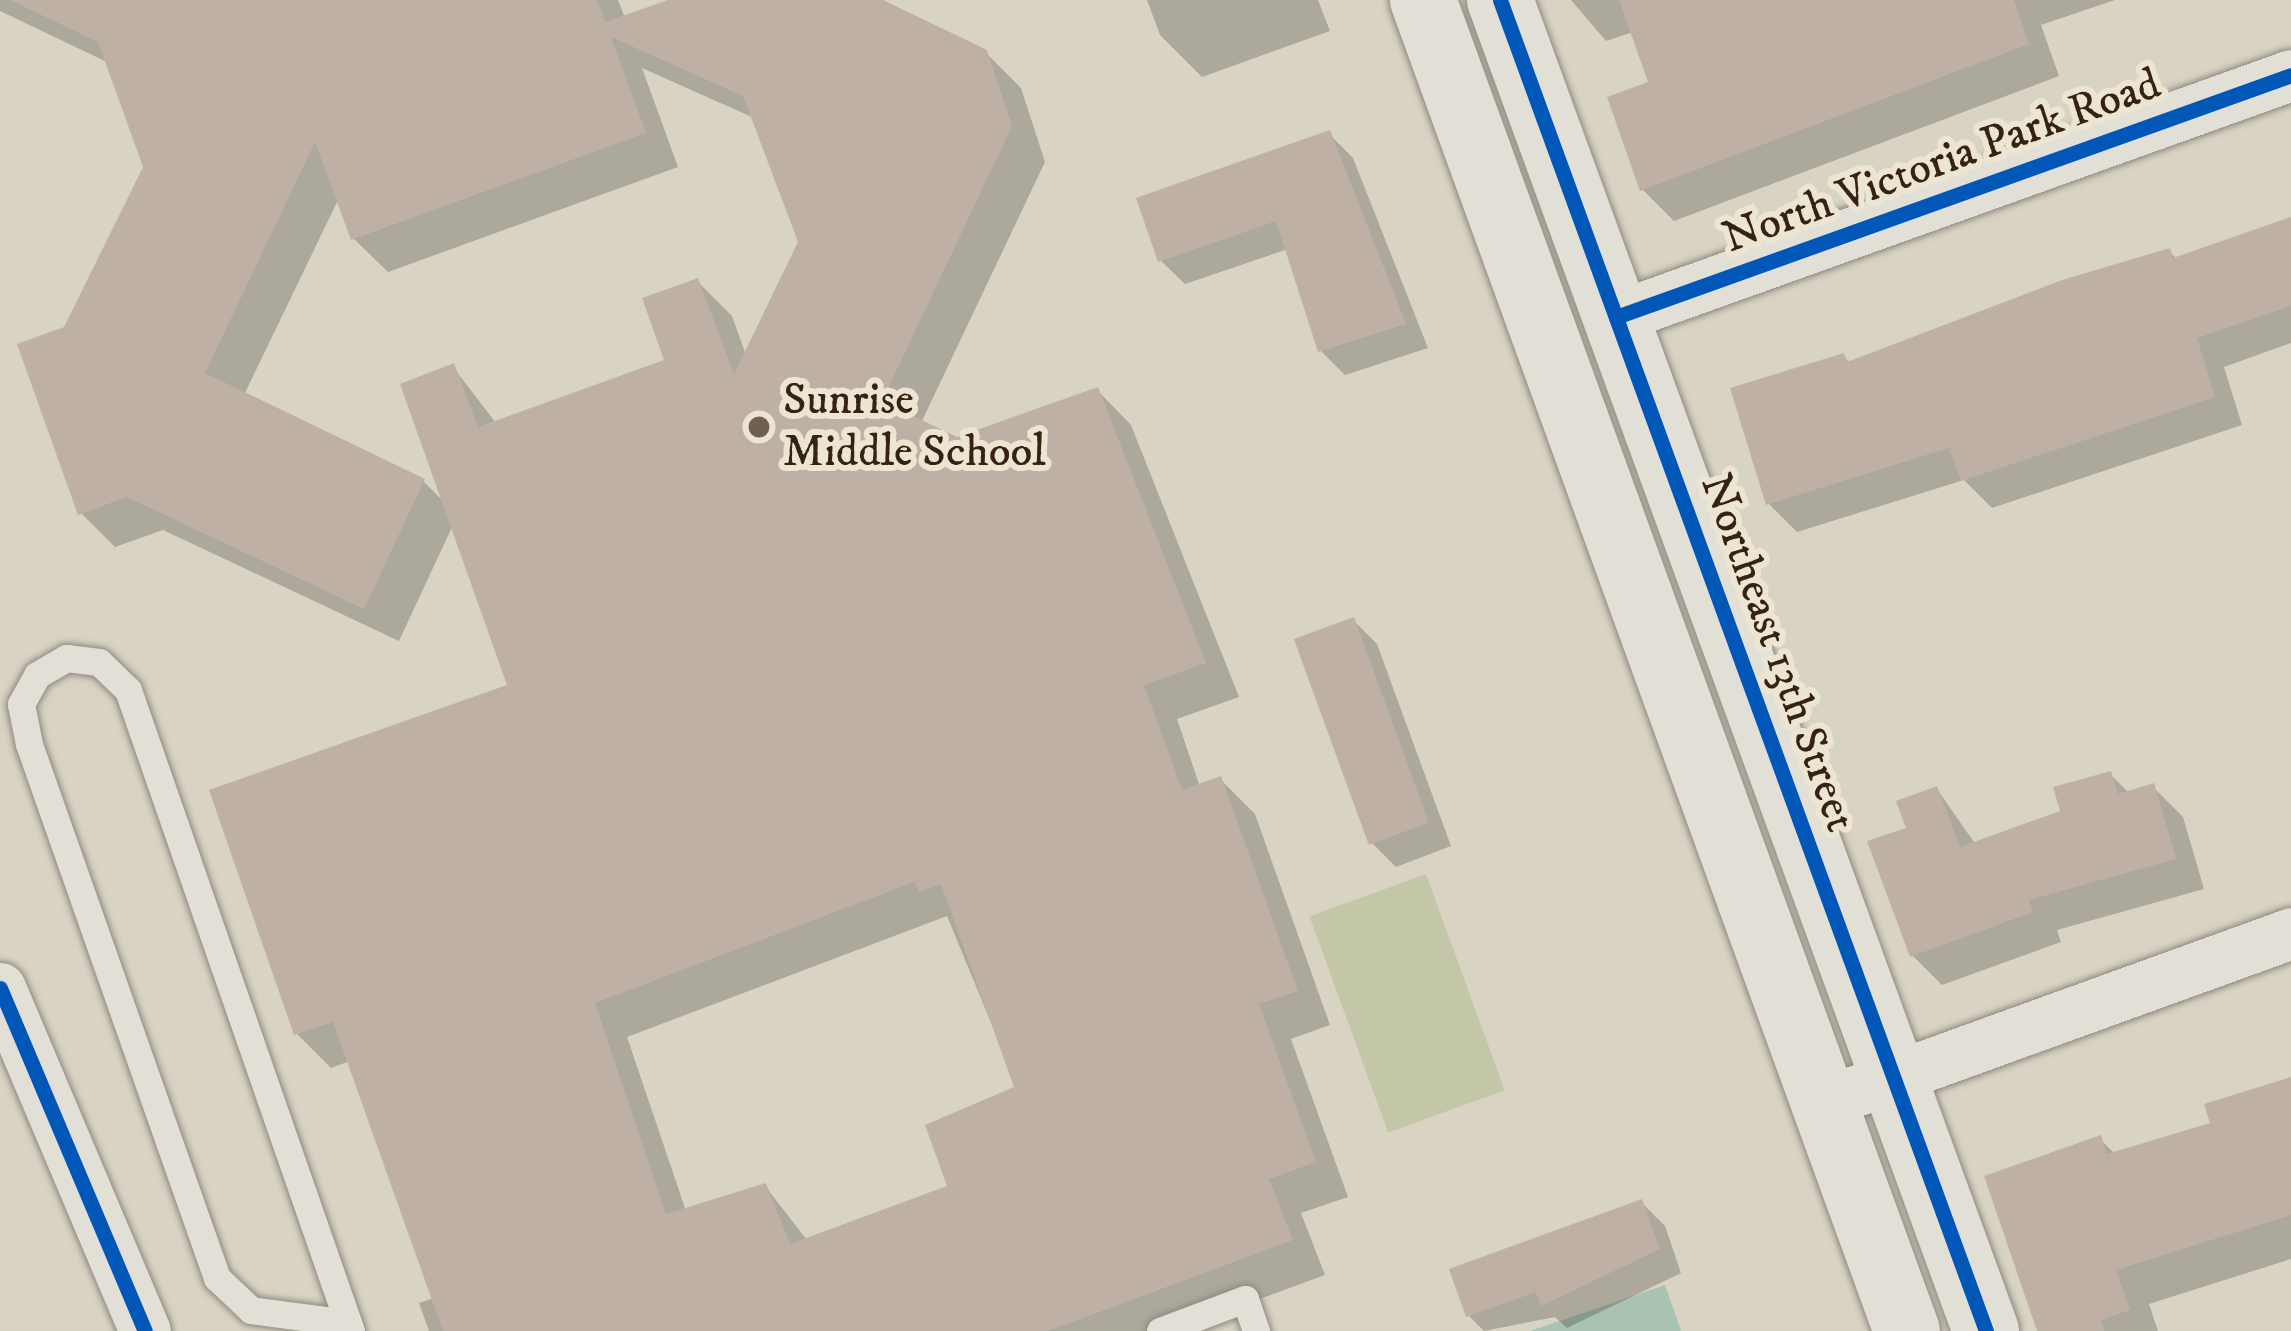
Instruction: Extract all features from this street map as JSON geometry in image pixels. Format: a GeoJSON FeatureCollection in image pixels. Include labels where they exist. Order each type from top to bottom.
{"type":"FeatureCollection","features":[{"type":"Feature","properties":{"kind":"street"},"geometry":{"type":"LineString","coordinates":[[1423,0],[1907,1331]]}},
{"type":"Feature","properties":{"kind":"street","name":"Northeast 13th Street"},"geometry":{"type":"LineString","coordinates":[[1500,0],[1986,1331]]}},
{"type":"Feature","properties":{"kind":"street","name":"North Victoria Park Road"},"geometry":{"type":"LineString","coordinates":[[1616,317],[2291,74]]}},
{"type":"Feature","properties":{"kind":"street"},"geometry":{"type":"LineString","coordinates":[[1826,1102],[2291,933]]}},
{"type":"Feature","properties":{"kind":"street"},"geometry":{"type":"LineString","coordinates":[[0,988],[145,1331]]}},
{"type":"Feature","properties":{"kind":"lane"},"geometry":{"type":"LineString","coordinates":[[66,658],[99,662],[128,690],[349,1327],[251,1310],[217,1278],[29,744],[21,704],[37,675],[66,658]]}},
{"type":"Feature","properties":{"kind":"lane"},"geometry":{"type":"LineString","coordinates":[[1160,1331],[1245,1300],[1256,1331]]}},
{"type":"Feature","properties":{"kind":"shaded area"},"geometry":{"type":"Polygon","coordinates":[[[1426,874],[1505,1090],[1388,1133],[1309,916],[1426,874]]]}},
{"type":"Feature","properties":{"kind":"shaded area"},"geometry":{"type":"Polygon","coordinates":[[[1665,1285],[1681,1331],[1530,1331],[1665,1285]]]}},
{"type":"Feature","properties":{"kind":"building"},"geometry":{"type":"Polygon","coordinates":[[[10,0],[597,0],[605,22],[668,0],[883,0],[987,50],[1012,126],[882,401],[957,437],[1098,387],[1206,663],[1144,685],[1182,790],[1221,776],[1298,991],[1259,1004],[1316,1162],[1269,1179],[1293,1240],[1048,1331],[443,1331],[333,1022],[294,1035],[209,790],[507,685],[400,384],[454,363],[478,427],[664,360],[642,298],[698,278],[734,374],[798,242],[743,96],[611,37],[646,133],[351,240],[315,142],[205,373],[425,479],[364,609],[127,497],[78,515],[17,344],[64,327],[143,167],[98,42],[10,0]],[[914,882],[595,1003],[666,1214],[766,1183],[790,1244],[947,1186],[925,1125],[1014,1087],[941,884],[919,892],[914,882]]]}},
{"type":"Feature","properties":{"kind":"building"},"geometry":{"type":"Polygon","coordinates":[[[1619,0],[2014,0],[2029,44],[1640,191],[1607,97],[1648,82],[1619,0]]]}},
{"type":"Feature","properties":{"kind":"building"},"geometry":{"type":"Polygon","coordinates":[[[1330,130],[1406,324],[1318,352],[1276,221],[1158,262],[1136,198],[1330,130]]]}},
{"type":"Feature","properties":{"kind":"building"},"geometry":{"type":"Polygon","coordinates":[[[2291,217],[2291,306],[2197,338],[2215,397],[1961,481],[1949,448],[1766,505],[1730,388],[1844,353],[1847,362],[2062,280],[2170,248],[2173,258],[2291,217]]]}},
{"type":"Feature","properties":{"kind":"building"},"geometry":{"type":"Polygon","coordinates":[[[1354,617],[1429,823],[1369,845],[1294,639],[1354,617]]]}},
{"type":"Feature","properties":{"kind":"building"},"geometry":{"type":"Polygon","coordinates":[[[2111,771],[2118,794],[2154,783],[2176,859],[2029,900],[2033,912],[1910,957],[1867,841],[1906,828],[1896,801],[1937,786],[1960,847],[2060,811],[2053,787],[2111,771]]]}},
{"type":"Feature","properties":{"kind":"building"},"geometry":{"type":"Polygon","coordinates":[[[2291,1077],[2291,1215],[2116,1270],[2130,1310],[2101,1320],[2104,1331],[2037,1331],[1984,1176],[2101,1135],[2107,1154],[2210,1123],[2204,1104],[2291,1077]]]}},
{"type":"Feature","properties":{"kind":"building"},"geometry":{"type":"Polygon","coordinates":[[[1642,1199],[1660,1249],[1541,1306],[1536,1292],[1466,1317],[1449,1269],[1642,1199]]]}},
{"type":"Feature","properties":{"kind":"cycle path"},"geometry":{"type":"LineString","coordinates":[[1500,0],[1986,1331]]}},
{"type":"Feature","properties":{"kind":"cycle path"},"geometry":{"type":"LineString","coordinates":[[1616,317],[2291,75]]}},
{"type":"Feature","properties":{"kind":"cycle path"},"geometry":{"type":"LineString","coordinates":[[0,988],[145,1331]]}},
{"type":"Feature","properties":{"kind":"place","name":"Sunrise Middle School"},"geometry":{"type":"Point","coordinates":[759,427]}}]}
